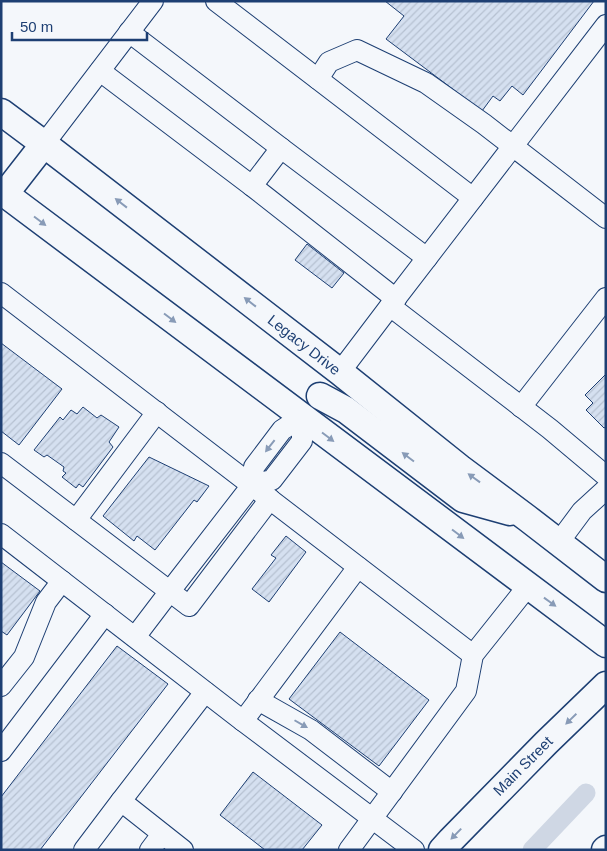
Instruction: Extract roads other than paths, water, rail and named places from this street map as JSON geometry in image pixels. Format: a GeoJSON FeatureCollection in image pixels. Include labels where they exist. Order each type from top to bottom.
{"type":"FeatureCollection","features":[{"type":"Feature","properties":{"kind":"main road","name":"Legacy Drive"},"geometry":{"type":"LineString","coordinates":[[1,112],[606,579]]}},
{"type":"Feature","properties":{"kind":"main road"},"geometry":{"type":"LineString","coordinates":[[44,144],[3,195],[606,644]]}},
{"type":"Feature","properties":{"kind":"main road"},"geometry":{"type":"LineString","coordinates":[[302,417],[340,372]]}},
{"type":"Feature","properties":{"kind":"main road"},"geometry":{"type":"LineString","coordinates":[[320,396],[346,410],[463,499],[527,518]]}},
{"type":"Feature","properties":{"kind":"main road","name":"Main Street"},"geometry":{"type":"LineString","coordinates":[[442,850],[546,743],[606,685]]}},
{"type":"Feature","properties":{"kind":"street"},"geometry":{"type":"LineString","coordinates":[[44,144],[153,1]]}},
{"type":"Feature","properties":{"kind":"street"},"geometry":{"type":"LineString","coordinates":[[216,1],[473,198]]}},
{"type":"Feature","properties":{"kind":"street"},"geometry":{"type":"LineString","coordinates":[[340,372],[606,25]]}},
{"type":"Feature","properties":{"kind":"street"},"geometry":{"type":"LineString","coordinates":[[129,32],[427,258]]}},
{"type":"Feature","properties":{"kind":"street"},"geometry":{"type":"LineString","coordinates":[[318,79],[329,62],[357,50],[426,83],[484,124],[606,218]]}},
{"type":"Feature","properties":{"kind":"street"},"geometry":{"type":"LineString","coordinates":[[100,71],[252,186],[606,476]]}},
{"type":"Feature","properties":{"kind":"street"},"geometry":{"type":"LineString","coordinates":[[252,186],[281,148]]}},
{"type":"Feature","properties":{"kind":"street"},"geometry":{"type":"LineString","coordinates":[[2,295],[158,412],[473,655]]}},
{"type":"Feature","properties":{"kind":"street"},"geometry":{"type":"LineString","coordinates":[[521,407],[606,298]]}},
{"type":"Feature","properties":{"kind":"street"},"geometry":{"type":"LineString","coordinates":[[76,520],[158,412]]}},
{"type":"Feature","properties":{"kind":"street"},"geometry":{"type":"LineString","coordinates":[[135,637],[252,485],[254,467],[282,430],[302,417]]}},
{"type":"Feature","properties":{"kind":"street"},"geometry":{"type":"LineString","coordinates":[[1,463],[189,606],[270,500]]}},
{"type":"Feature","properties":{"kind":"street"},"geometry":{"type":"LineString","coordinates":[[559,542],[582,511],[606,489]]}},
{"type":"Feature","properties":{"kind":"street"},"geometry":{"type":"LineString","coordinates":[[1,534],[205,692],[414,850]]}},
{"type":"Feature","properties":{"kind":"street"},"geometry":{"type":"LineString","coordinates":[[243,721],[358,567]]}},
{"type":"Feature","properties":{"kind":"street"},"geometry":{"type":"LineString","coordinates":[[1,686],[24,656],[46,602],[62,581]]}},
{"type":"Feature","properties":{"kind":"street"},"geometry":{"type":"LineString","coordinates":[[349,850],[466,692],[473,655],[528,586]]}},
{"type":"Feature","properties":{"kind":"street"},"geometry":{"type":"LineString","coordinates":[[1,751],[105,614]]}},
{"type":"Feature","properties":{"kind":"street"},"geometry":{"type":"LineString","coordinates":[[84,850],[205,692]]}},
{"type":"Feature","properties":{"kind":"street"},"geometry":{"type":"LineString","coordinates":[[258,700],[311,730],[392,792]]}},
{"type":"Feature","properties":{"kind":"street"},"geometry":{"type":"LineString","coordinates":[[121,802],[183,850]]}},
{"type":"Feature","properties":{"kind":"street"},"geometry":{"type":"LineString","coordinates":[[150,850],[162,834]]}},
{"type":"Feature","properties":{"kind":"waterway"},"geometry":{"type":"LineString","coordinates":[[532,850],[586,793]]}}]}
